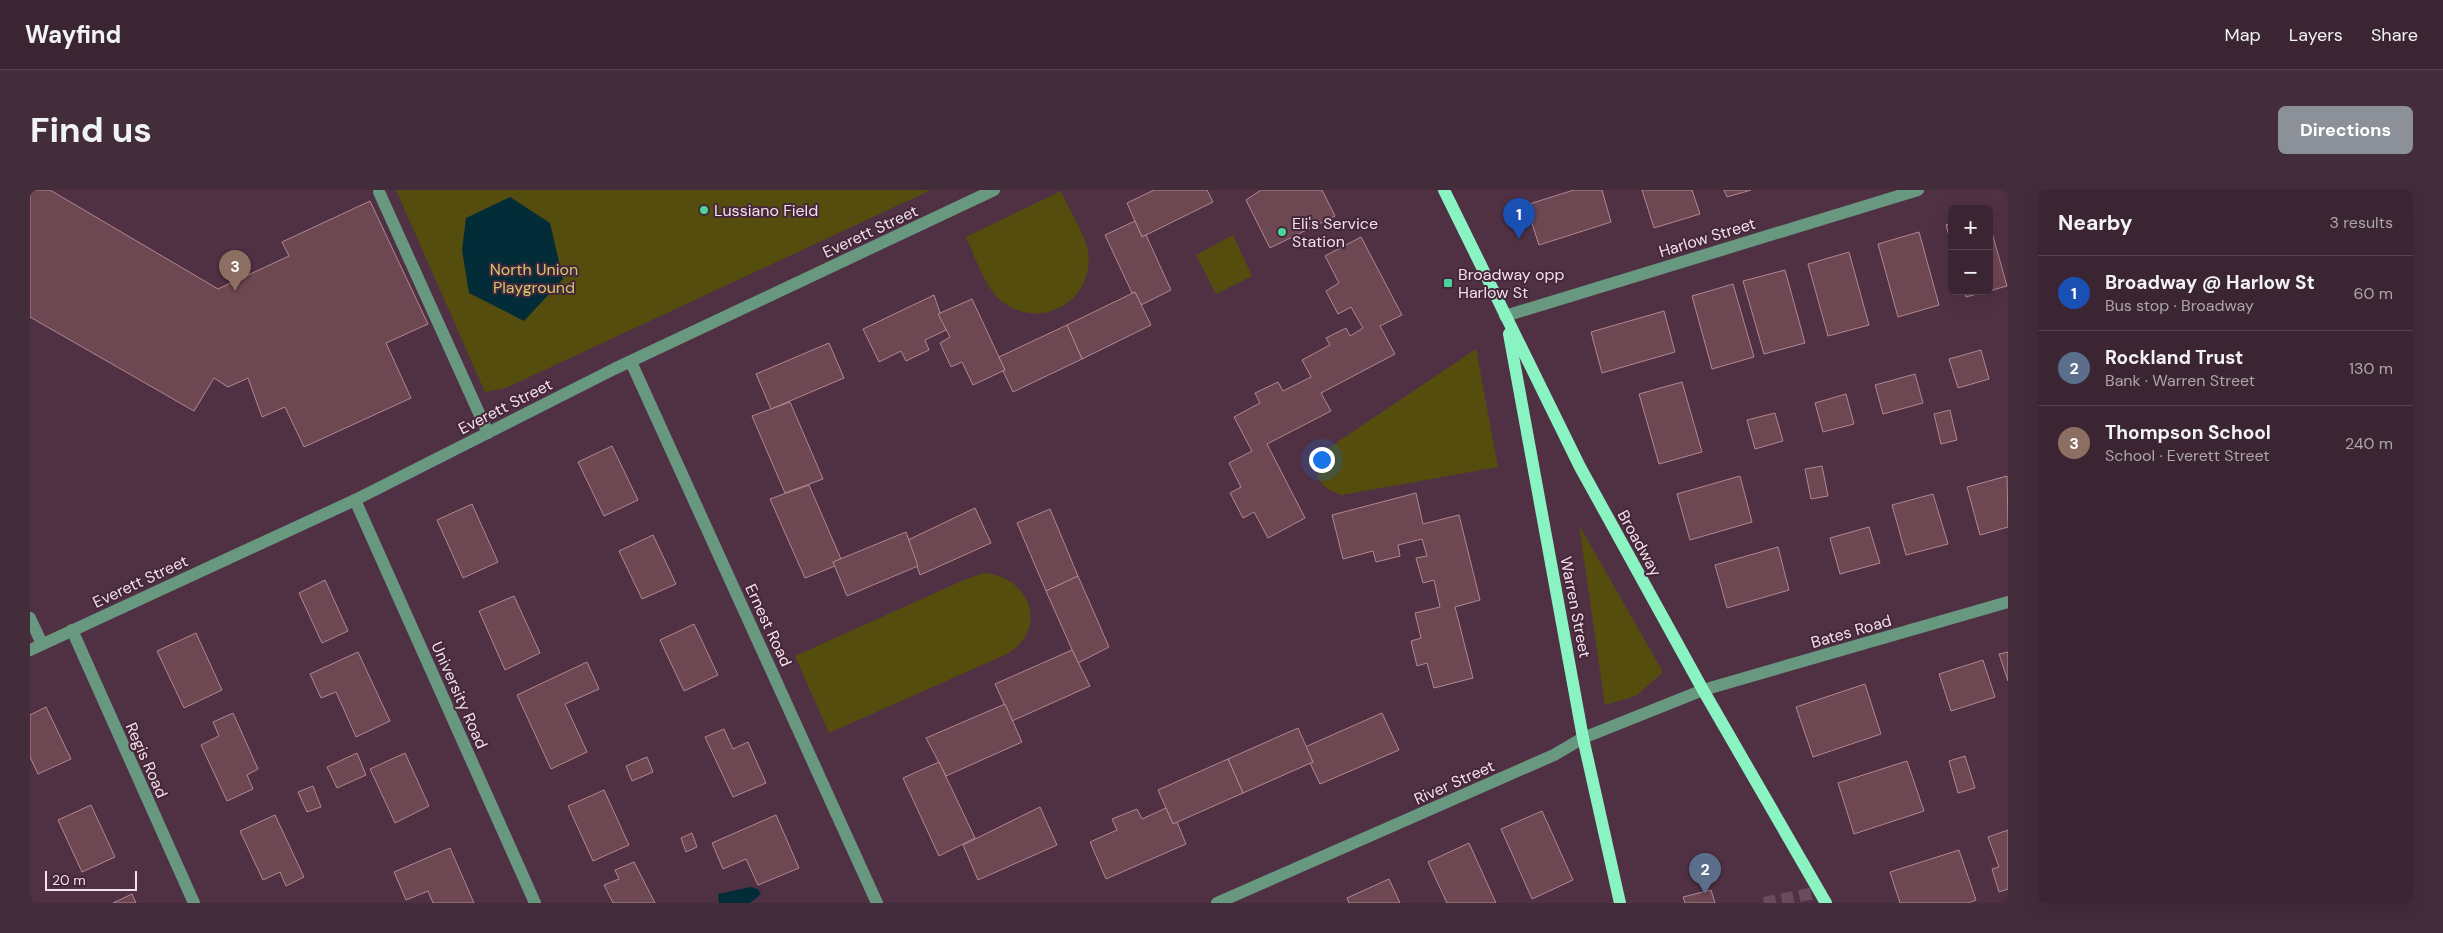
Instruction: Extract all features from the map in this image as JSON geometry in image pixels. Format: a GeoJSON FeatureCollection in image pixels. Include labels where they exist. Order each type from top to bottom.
{"type":"FeatureCollection","features":[{"type":"Feature","properties":{"kind":"main road","name":"Broadway"},"geometry":{"type":"LineString","coordinates":[[1444,190],[1580,467],[1703,690],[1826,903]]}},
{"type":"Feature","properties":{"kind":"main road","name":"Warren Street"},"geometry":{"type":"LineString","coordinates":[[1505,316],[1584,738],[1620,903]]}},
{"type":"Feature","properties":{"kind":"street","name":"Everett Street"},"geometry":{"type":"LineString","coordinates":[[30,650],[355,500],[631,362],[994,190]]}},
{"type":"Feature","properties":{"kind":"street","name":"Harlow Street"},"geometry":{"type":"LineString","coordinates":[[1505,316],[1918,190]]}},
{"type":"Feature","properties":{"kind":"street"},"geometry":{"type":"LineString","coordinates":[[379,192],[488,433]]}},
{"type":"Feature","properties":{"kind":"street","name":"Ernest Road"},"geometry":{"type":"LineString","coordinates":[[631,362],[877,903]]}},
{"type":"Feature","properties":{"kind":"street","name":"University Road"},"geometry":{"type":"LineString","coordinates":[[355,500],[535,903]]}},
{"type":"Feature","properties":{"kind":"street","name":"Bates Road"},"geometry":{"type":"LineString","coordinates":[[1703,690],[2008,602]]}},
{"type":"Feature","properties":{"kind":"street"},"geometry":{"type":"LineString","coordinates":[[30,618],[42,644]]}},
{"type":"Feature","properties":{"kind":"street","name":"Regis Road"},"geometry":{"type":"LineString","coordinates":[[72,630],[194,903]]}},
{"type":"Feature","properties":{"kind":"street","name":"River Street"},"geometry":{"type":"LineString","coordinates":[[1217,903],[1545,759],[1584,738],[1703,690]]}},
{"type":"Feature","properties":{"kind":"green space","name":"North Union Playground"},"geometry":{"type":"Polygon","coordinates":[[[396,190],[931,190],[506,388],[485,392],[396,190]]]}},
{"type":"Feature","properties":{"kind":"green space"},"geometry":{"type":"Polygon","coordinates":[[[1061,191],[1080,229],[1088,251],[1088,268],[1083,283],[1075,296],[1064,305],[1050,312],[1019,311],[1004,303],[991,290],[966,237],[1061,191]]]}},
{"type":"Feature","properties":{"kind":"green space"},"geometry":{"type":"Polygon","coordinates":[[[1233,235],[1252,276],[1216,294],[1196,255],[1233,235]]]}},
{"type":"Feature","properties":{"kind":"green space"},"geometry":{"type":"Polygon","coordinates":[[[1476,349],[1498,467],[1342,495],[1333,492],[1322,484],[1319,479],[1318,466],[1324,451],[1476,349]]]}},
{"type":"Feature","properties":{"kind":"green space"},"geometry":{"type":"Polygon","coordinates":[[[1579,525],[1663,672],[1636,696],[1605,705],[1579,525]]]}},
{"type":"Feature","properties":{"kind":"green space"},"geometry":{"type":"Polygon","coordinates":[[[984,573],[1000,577],[1013,584],[1023,594],[1029,606],[1031,618],[1028,631],[1020,644],[1007,654],[829,733],[795,656],[964,580],[984,573]]]}},
{"type":"Feature","properties":{"kind":"water"},"geometry":{"type":"Polygon","coordinates":[[[510,197],[550,223],[563,279],[524,321],[469,293],[462,250],[466,218],[510,197]]]}},
{"type":"Feature","properties":{"kind":"water"},"geometry":{"type":"Polygon","coordinates":[[[750,887],[758,889],[761,894],[750,903],[719,903],[718,894],[750,887]]]}},
{"type":"Feature","properties":{"kind":"building"},"geometry":{"type":"Polygon","coordinates":[[[30,190],[50,190],[218,289],[289,256],[282,242],[370,201],[428,324],[386,343],[411,398],[304,447],[285,407],[262,417],[248,378],[228,387],[214,378],[194,411],[30,317],[30,190]]]}},
{"type":"Feature","properties":{"kind":"building"},"geometry":{"type":"Polygon","coordinates":[[[1154,190],[1207,190],[1213,202],[1142,237],[1127,203],[1154,190]]]}},
{"type":"Feature","properties":{"kind":"building","name":"Eli's Service Station"},"geometry":{"type":"Polygon","coordinates":[[[1261,190],[1322,190],[1335,216],[1270,248],[1246,200],[1261,190]]]}},
{"type":"Feature","properties":{"kind":"building"},"geometry":{"type":"Polygon","coordinates":[[[1574,190],[1602,190],[1611,222],[1539,245],[1526,205],[1574,190]]]}},
{"type":"Feature","properties":{"kind":"building"},"geometry":{"type":"Polygon","coordinates":[[[1642,190],[1692,190],[1700,214],[1654,228],[1642,190]]]}},
{"type":"Feature","properties":{"kind":"building"},"geometry":{"type":"Polygon","coordinates":[[[1724,190],[1751,190],[1727,197],[1724,190]]]}},
{"type":"Feature","properties":{"kind":"building"},"geometry":{"type":"Polygon","coordinates":[[[1135,221],[1142,237],[1146,235],[1171,290],[1141,305],[1135,292],[1132,293],[1105,235],[1135,221]]]}},
{"type":"Feature","properties":{"kind":"building"},"geometry":{"type":"Polygon","coordinates":[[[1919,232],[1939,305],[1898,317],[1878,244],[1919,232]]]}},
{"type":"Feature","properties":{"kind":"building"},"geometry":{"type":"Polygon","coordinates":[[[1993,236],[2007,286],[1993,290],[1993,236]]]}},
{"type":"Feature","properties":{"kind":"building"},"geometry":{"type":"Polygon","coordinates":[[[1361,237],[1402,315],[1380,326],[1395,354],[1321,393],[1331,411],[1267,444],[1305,518],[1268,538],[1254,512],[1243,518],[1230,493],[1241,487],[1229,463],[1252,451],[1234,417],[1260,403],[1255,393],[1278,382],[1283,391],[1311,377],[1302,360],[1330,345],[1326,338],[1346,328],[1350,336],[1363,328],[1351,307],[1338,314],[1326,291],[1339,283],[1325,256],[1361,237]]]}},
{"type":"Feature","properties":{"kind":"building"},"geometry":{"type":"Polygon","coordinates":[[[1849,252],[1869,325],[1828,336],[1808,264],[1849,252]]]}},
{"type":"Feature","properties":{"kind":"building"},"geometry":{"type":"Polygon","coordinates":[[[1785,270],[1805,343],[1764,354],[1743,281],[1785,270]]]}},
{"type":"Feature","properties":{"kind":"building"},"geometry":{"type":"Polygon","coordinates":[[[1733,284],[1754,357],[1712,369],[1692,296],[1733,284]]]}},
{"type":"Feature","properties":{"kind":"building"},"geometry":{"type":"Polygon","coordinates":[[[1135,292],[1151,325],[1082,359],[1067,325],[1135,292]]]}},
{"type":"Feature","properties":{"kind":"building"},"geometry":{"type":"Polygon","coordinates":[[[934,295],[946,330],[925,340],[929,350],[906,361],[901,351],[879,362],[863,329],[934,295]]]}},
{"type":"Feature","properties":{"kind":"building"},"geometry":{"type":"Polygon","coordinates":[[[972,299],[1005,370],[973,385],[962,362],[951,367],[940,343],[950,337],[938,314],[972,299]]]}},
{"type":"Feature","properties":{"kind":"building"},"geometry":{"type":"Polygon","coordinates":[[[1664,311],[1675,352],[1602,373],[1591,332],[1664,311]]]}},
{"type":"Feature","properties":{"kind":"building"},"geometry":{"type":"Polygon","coordinates":[[[1067,325],[1082,359],[1013,392],[999,357],[1067,325]]]}},
{"type":"Feature","properties":{"kind":"building"},"geometry":{"type":"Polygon","coordinates":[[[829,343],[844,378],[771,409],[756,374],[829,343]]]}},
{"type":"Feature","properties":{"kind":"building"},"geometry":{"type":"Polygon","coordinates":[[[1981,350],[1989,379],[1958,388],[1949,359],[1981,350]]]}},
{"type":"Feature","properties":{"kind":"building"},"geometry":{"type":"Polygon","coordinates":[[[1915,374],[1923,403],[1883,414],[1875,385],[1915,374]]]}},
{"type":"Feature","properties":{"kind":"building"},"geometry":{"type":"Polygon","coordinates":[[[1682,382],[1702,452],[1659,464],[1639,394],[1682,382]]]}},
{"type":"Feature","properties":{"kind":"building"},"geometry":{"type":"Polygon","coordinates":[[[1846,394],[1854,424],[1823,432],[1815,403],[1846,394]]]}},
{"type":"Feature","properties":{"kind":"building"},"geometry":{"type":"Polygon","coordinates":[[[790,402],[823,479],[785,493],[752,416],[790,402]]]}},
{"type":"Feature","properties":{"kind":"building"},"geometry":{"type":"Polygon","coordinates":[[[1950,410],[1957,440],[1941,444],[1934,414],[1950,410]]]}},
{"type":"Feature","properties":{"kind":"building"},"geometry":{"type":"Polygon","coordinates":[[[1775,413],[1783,441],[1755,449],[1747,420],[1775,413]]]}},
{"type":"Feature","properties":{"kind":"building"},"geometry":{"type":"Polygon","coordinates":[[[612,446],[638,500],[604,516],[578,462],[612,446]]]}},
{"type":"Feature","properties":{"kind":"building"},"geometry":{"type":"Polygon","coordinates":[[[1822,466],[1828,496],[1811,499],[1805,469],[1822,466]]]}},
{"type":"Feature","properties":{"kind":"building"},"geometry":{"type":"Polygon","coordinates":[[[1740,476],[1752,522],[1690,540],[1677,494],[1740,476]]]}},
{"type":"Feature","properties":{"kind":"building"},"geometry":{"type":"Polygon","coordinates":[[[2007,476],[2008,527],[1980,535],[1967,487],[2007,476]]]}},
{"type":"Feature","properties":{"kind":"building"},"geometry":{"type":"Polygon","coordinates":[[[809,485],[841,559],[833,562],[835,566],[805,578],[770,499],[809,485]]]}},
{"type":"Feature","properties":{"kind":"building"},"geometry":{"type":"Polygon","coordinates":[[[1416,493],[1423,524],[1459,515],[1480,600],[1455,607],[1473,678],[1434,688],[1427,663],[1417,666],[1411,641],[1421,638],[1415,613],[1440,607],[1434,580],[1423,583],[1416,558],[1427,556],[1422,539],[1398,545],[1400,556],[1376,562],[1373,551],[1343,559],[1332,515],[1416,493]]]}},
{"type":"Feature","properties":{"kind":"building"},"geometry":{"type":"Polygon","coordinates":[[[1933,494],[1948,544],[1906,555],[1892,505],[1933,494]]]}},
{"type":"Feature","properties":{"kind":"building"},"geometry":{"type":"Polygon","coordinates":[[[472,504],[498,562],[463,578],[437,520],[472,504]]]}},
{"type":"Feature","properties":{"kind":"building"},"geometry":{"type":"Polygon","coordinates":[[[975,508],[991,543],[920,575],[908,540],[975,508]]]}},
{"type":"Feature","properties":{"kind":"building"},"geometry":{"type":"Polygon","coordinates":[[[1050,509],[1078,576],[1046,591],[1017,523],[1050,509]]]}},
{"type":"Feature","properties":{"kind":"building"},"geometry":{"type":"Polygon","coordinates":[[[1869,527],[1880,563],[1840,574],[1830,538],[1869,527]]]}},
{"type":"Feature","properties":{"kind":"building"},"geometry":{"type":"Polygon","coordinates":[[[906,532],[918,566],[847,596],[833,562],[906,532]]]}},
{"type":"Feature","properties":{"kind":"building"},"geometry":{"type":"Polygon","coordinates":[[[653,535],[676,584],[642,599],[619,551],[653,535]]]}},
{"type":"Feature","properties":{"kind":"building"},"geometry":{"type":"Polygon","coordinates":[[[1778,547],[1789,590],[1727,608],[1715,565],[1778,547]]]}},
{"type":"Feature","properties":{"kind":"building"},"geometry":{"type":"Polygon","coordinates":[[[1078,576],[1109,647],[1078,663],[1046,591],[1078,576]]]}},
{"type":"Feature","properties":{"kind":"building"},"geometry":{"type":"Polygon","coordinates":[[[325,580],[348,631],[322,643],[299,593],[325,580]]]}},
{"type":"Feature","properties":{"kind":"building"},"geometry":{"type":"Polygon","coordinates":[[[514,596],[540,653],[505,670],[479,611],[514,596]]]}},
{"type":"Feature","properties":{"kind":"building"},"geometry":{"type":"Polygon","coordinates":[[[694,624],[718,675],[684,691],[660,640],[694,624]]]}},
{"type":"Feature","properties":{"kind":"building"},"geometry":{"type":"Polygon","coordinates":[[[196,633],[222,690],[184,708],[157,651],[196,633]]]}},
{"type":"Feature","properties":{"kind":"building"},"geometry":{"type":"Polygon","coordinates":[[[1072,650],[1090,686],[1012,721],[995,684],[1072,650]]]}},
{"type":"Feature","properties":{"kind":"building"},"geometry":{"type":"Polygon","coordinates":[[[358,652],[390,721],[356,737],[336,692],[321,698],[310,674],[358,652]]]}},
{"type":"Feature","properties":{"kind":"building"},"geometry":{"type":"Polygon","coordinates":[[[2008,652],[2008,681],[1999,654],[2008,652]]]}},
{"type":"Feature","properties":{"kind":"building"},"geometry":{"type":"Polygon","coordinates":[[[1983,660],[1995,697],[1951,711],[1939,674],[1983,660]]]}},
{"type":"Feature","properties":{"kind":"building"},"geometry":{"type":"Polygon","coordinates":[[[587,662],[599,689],[565,704],[587,752],[551,769],[517,695],[587,662]]]}},
{"type":"Feature","properties":{"kind":"building"},"geometry":{"type":"Polygon","coordinates":[[[1865,684],[1881,734],[1813,757],[1796,707],[1865,684]]]}},
{"type":"Feature","properties":{"kind":"building"},"geometry":{"type":"Polygon","coordinates":[[[1005,704],[1022,742],[946,776],[926,738],[1005,704]]]}},
{"type":"Feature","properties":{"kind":"building"},"geometry":{"type":"Polygon","coordinates":[[[46,707],[71,759],[38,774],[30,757],[30,715],[46,707]]]}},
{"type":"Feature","properties":{"kind":"building"},"geometry":{"type":"Polygon","coordinates":[[[233,713],[258,769],[247,775],[253,789],[227,801],[201,745],[219,736],[213,722],[233,713]]]}},
{"type":"Feature","properties":{"kind":"building"},"geometry":{"type":"Polygon","coordinates":[[[1382,713],[1399,750],[1320,784],[1310,763],[1313,762],[1305,747],[1382,713]]]}},
{"type":"Feature","properties":{"kind":"building"},"geometry":{"type":"Polygon","coordinates":[[[1298,728],[1313,762],[1243,793],[1228,759],[1298,728]]]}},
{"type":"Feature","properties":{"kind":"building"},"geometry":{"type":"Polygon","coordinates":[[[724,729],[733,749],[748,742],[766,783],[733,797],[705,737],[724,729]]]}},
{"type":"Feature","properties":{"kind":"building"},"geometry":{"type":"Polygon","coordinates":[[[357,753],[366,775],[337,788],[327,767],[357,753]]]}},
{"type":"Feature","properties":{"kind":"building"},"geometry":{"type":"Polygon","coordinates":[[[405,753],[429,806],[395,823],[370,769],[405,753]]]}},
{"type":"Feature","properties":{"kind":"building"},"geometry":{"type":"Polygon","coordinates":[[[1965,756],[1975,788],[1958,793],[1949,761],[1965,756]]]}},
{"type":"Feature","properties":{"kind":"building"},"geometry":{"type":"Polygon","coordinates":[[[647,757],[653,772],[632,781],[626,766],[647,757]]]}},
{"type":"Feature","properties":{"kind":"building"},"geometry":{"type":"Polygon","coordinates":[[[1228,759],[1243,793],[1173,824],[1158,790],[1228,759]]]}},
{"type":"Feature","properties":{"kind":"building"},"geometry":{"type":"Polygon","coordinates":[[[1907,761],[1924,811],[1854,834],[1838,783],[1907,761]]]}},
{"type":"Feature","properties":{"kind":"building"},"geometry":{"type":"Polygon","coordinates":[[[939,762],[975,838],[939,856],[903,778],[939,762]]]}},
{"type":"Feature","properties":{"kind":"building"},"geometry":{"type":"Polygon","coordinates":[[[313,786],[321,807],[307,812],[298,792],[313,786]]]}},
{"type":"Feature","properties":{"kind":"building"},"geometry":{"type":"Polygon","coordinates":[[[604,790],[629,845],[593,861],[568,806],[604,790]]]}},
{"type":"Feature","properties":{"kind":"building"},"geometry":{"type":"Polygon","coordinates":[[[91,805],[115,857],[82,872],[58,820],[91,805]]]}},
{"type":"Feature","properties":{"kind":"building"},"geometry":{"type":"Polygon","coordinates":[[[1040,807],[1057,845],[978,880],[963,845],[1040,807]]]}},
{"type":"Feature","properties":{"kind":"building"},"geometry":{"type":"Polygon","coordinates":[[[1166,808],[1173,824],[1177,822],[1186,844],[1106,879],[1090,842],[1117,830],[1112,819],[1137,809],[1142,819],[1166,808]]]}},
{"type":"Feature","properties":{"kind":"building"},"geometry":{"type":"Polygon","coordinates":[[[1542,811],[1573,880],[1532,899],[1501,829],[1542,811]]]}},
{"type":"Feature","properties":{"kind":"building"},"geometry":{"type":"Polygon","coordinates":[[[275,815],[304,877],[286,886],[280,872],[263,880],[240,831],[275,815]]]}},
{"type":"Feature","properties":{"kind":"building"},"geometry":{"type":"Polygon","coordinates":[[[776,815],[799,868],[758,885],[746,859],[723,869],[712,843],[776,815]]]}},
{"type":"Feature","properties":{"kind":"building"},"geometry":{"type":"Polygon","coordinates":[[[2008,830],[2008,889],[1999,892],[1992,869],[1999,867],[1988,837],[2008,830]]]}},
{"type":"Feature","properties":{"kind":"building"},"geometry":{"type":"Polygon","coordinates":[[[692,833],[697,847],[686,852],[681,838],[692,833]]]}},
{"type":"Feature","properties":{"kind":"building"},"geometry":{"type":"Polygon","coordinates":[[[1469,843],[1496,903],[1447,903],[1428,862],[1469,843]]]}},
{"type":"Feature","properties":{"kind":"building"},"geometry":{"type":"Polygon","coordinates":[[[450,848],[474,903],[433,903],[428,891],[406,900],[394,872],[450,848]]]}},
{"type":"Feature","properties":{"kind":"building"},"geometry":{"type":"Polygon","coordinates":[[[1959,850],[1976,900],[1968,903],[1900,903],[1890,872],[1959,850]]]}},
{"type":"Feature","properties":{"kind":"building"},"geometry":{"type":"Polygon","coordinates":[[[634,862],[655,903],[613,903],[604,885],[619,879],[615,870],[634,862]]]}},
{"type":"Feature","properties":{"kind":"building"},"geometry":{"type":"Polygon","coordinates":[[[1389,879],[1400,903],[1349,903],[1347,898],[1389,879]]]}},
{"type":"Feature","properties":{"kind":"building"},"geometry":{"type":"Polygon","coordinates":[[[1711,890],[1715,903],[1685,903],[1683,897],[1711,890]]]}},
{"type":"Feature","properties":{"kind":"building"},"geometry":{"type":"Polygon","coordinates":[[[132,894],[136,903],[113,903],[132,894]]]}},
{"type":"Feature","properties":{"kind":"tunnel"},"geometry":{"type":"LineString","coordinates":[[1764,903],[1820,892]]}},
{"type":"Feature","properties":{"kind":"place","name":"Lussiano Field"},"geometry":{"type":"Point","coordinates":[704,210]}},
{"type":"Feature","properties":{"kind":"place","name":"Eli's Service Station"},"geometry":{"type":"Point","coordinates":[1282,232]}},
{"type":"Feature","properties":{"kind":"place","name":"Broadway @ Harlow St"},"geometry":{"type":"Point","coordinates":[1519,239]}},
{"type":"Feature","properties":{"kind":"place","name":"Broadway opp Harlow St"},"geometry":{"type":"Point","coordinates":[1448,283]}},
{"type":"Feature","properties":{"kind":"place","name":"Thompson School"},"geometry":{"type":"Point","coordinates":[235,291]}},
{"type":"Feature","properties":{"kind":"place","name":"Rockland Trust"},"geometry":{"type":"Point","coordinates":[1705,894]}}]}
